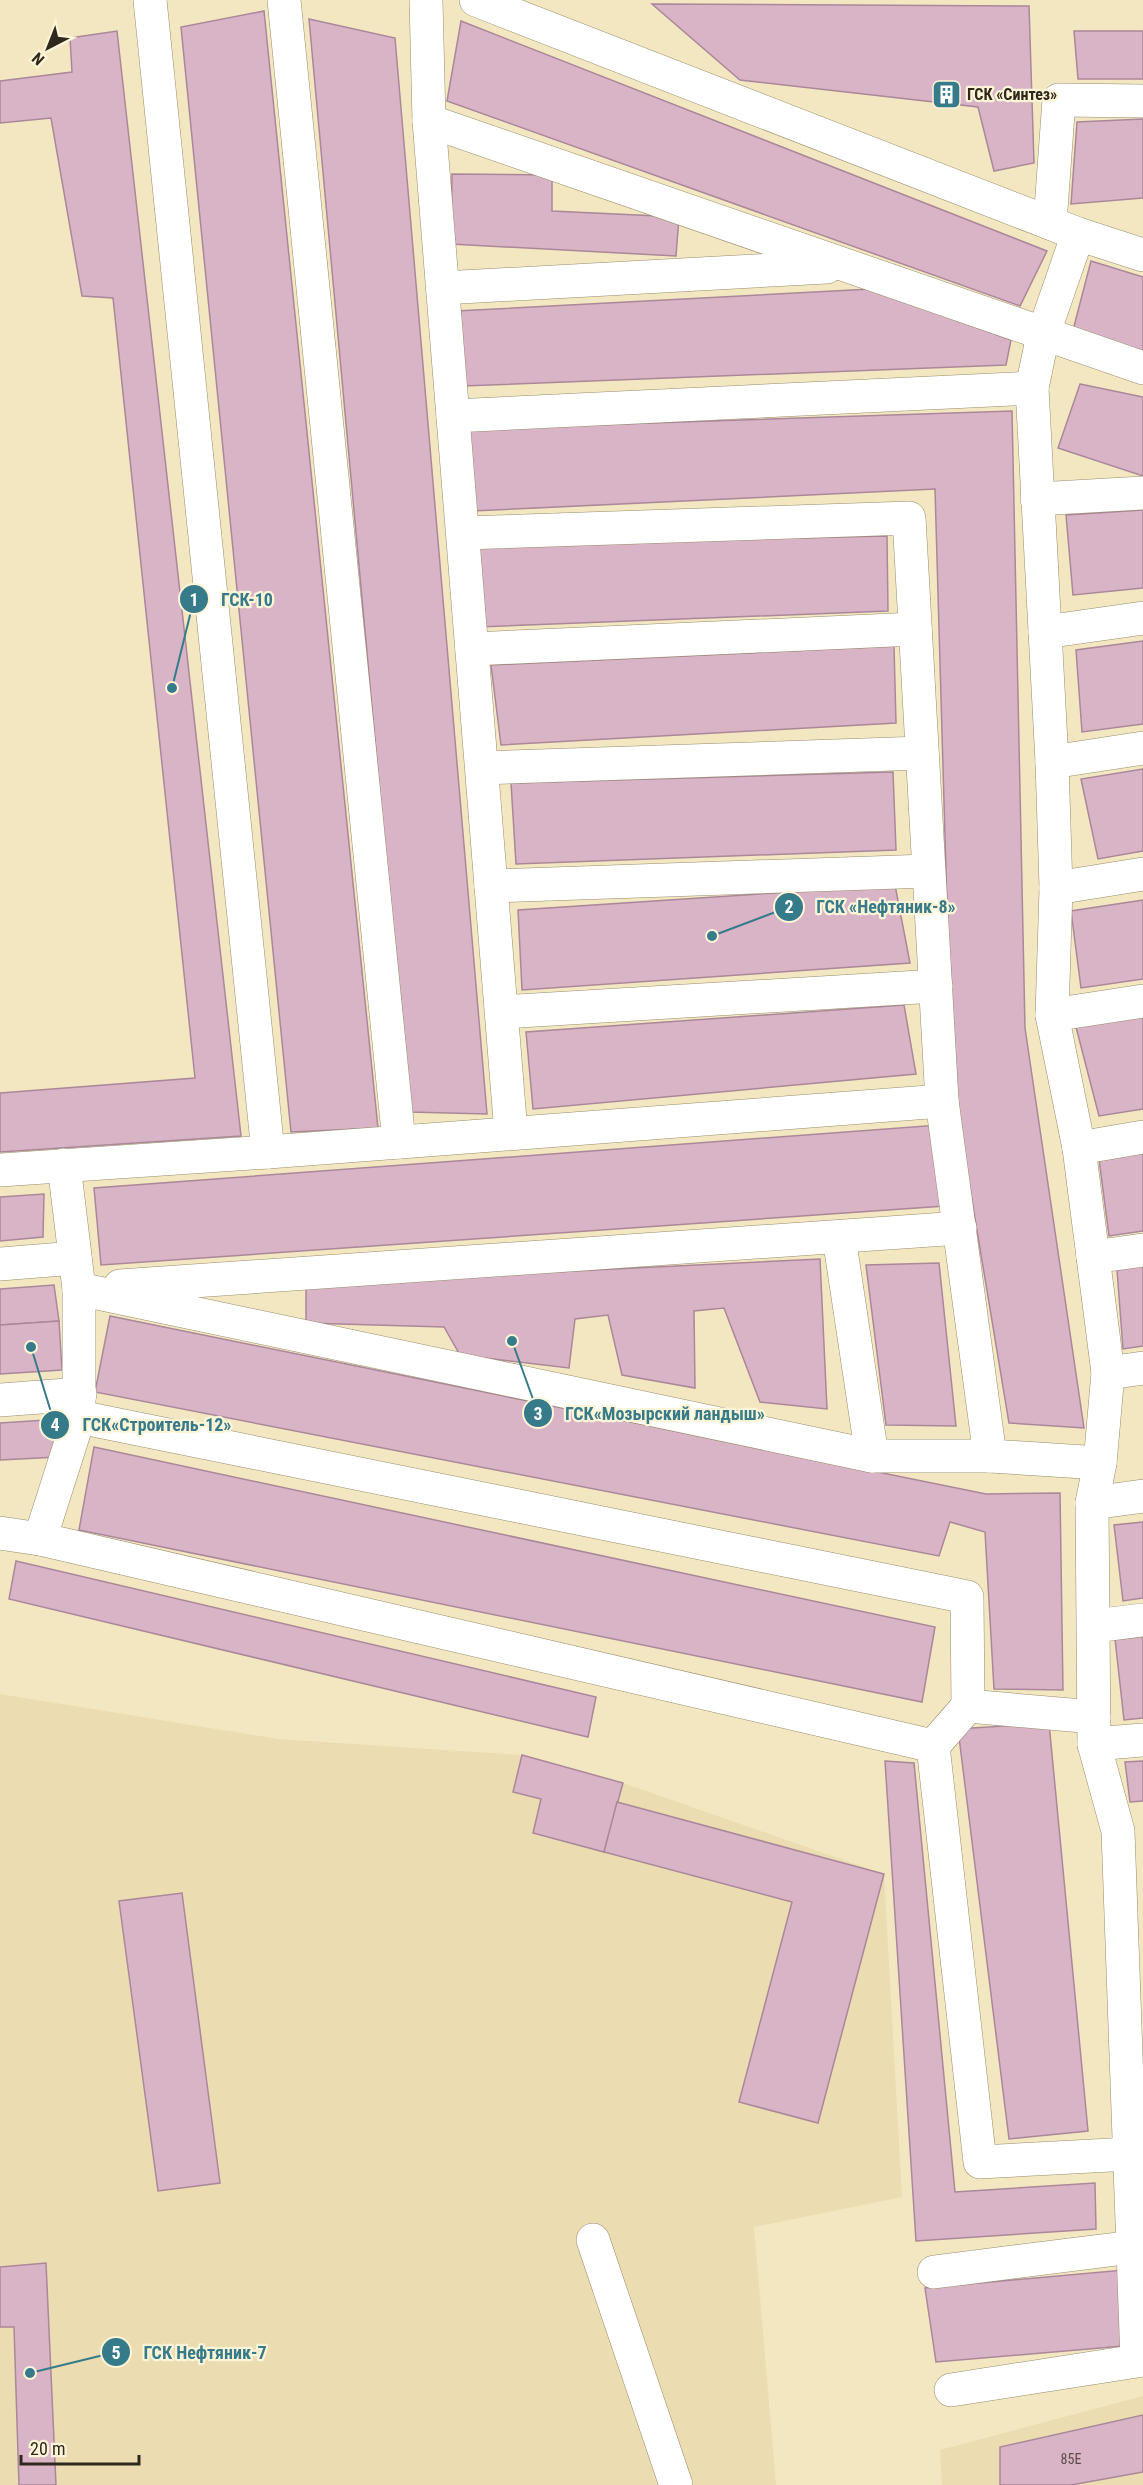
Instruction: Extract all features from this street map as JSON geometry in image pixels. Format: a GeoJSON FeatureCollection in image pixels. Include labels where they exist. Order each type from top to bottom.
{"type":"FeatureCollection","features":[{"type":"Feature","properties":{"kind":"lane"},"geometry":{"type":"LineString","coordinates":[[150,0],[268,1152]]}},
{"type":"Feature","properties":{"kind":"lane"},"geometry":{"type":"LineString","coordinates":[[284,0],[399,1142]]}},
{"type":"Feature","properties":{"kind":"lane"},"geometry":{"type":"LineString","coordinates":[[426,0],[429,121],[511,1133]]}},
{"type":"Feature","properties":{"kind":"lane"},"geometry":{"type":"LineString","coordinates":[[476,0],[1064,228],[1143,255]]}},
{"type":"Feature","properties":{"kind":"lane"},"geometry":{"type":"LineString","coordinates":[[951,2390],[1137,2361],[1130,2154],[1131,1830],[1094,1730],[1092,1503],[1100,1463],[1108,1373],[1078,1148],[1052,1014],[1056,888],[1052,762],[1032,388],[1064,228],[1059,100],[1143,101]]}},
{"type":"Feature","properties":{"kind":"lane"},"geometry":{"type":"LineString","coordinates":[[429,121],[1143,368]]}},
{"type":"Feature","properties":{"kind":"lane"},"geometry":{"type":"LineString","coordinates":[[443,288],[845,266]]}},
{"type":"Feature","properties":{"kind":"lane"},"geometry":{"type":"LineString","coordinates":[[453,416],[1032,388]]}},
{"type":"Feature","properties":{"kind":"lane"},"geometry":{"type":"LineString","coordinates":[[1037,499],[1143,493]]}},
{"type":"Feature","properties":{"kind":"lane"},"geometry":{"type":"LineString","coordinates":[[463,533],[909,518],[942,1101],[990,1456]]}},
{"type":"Feature","properties":{"kind":"lane"},"geometry":{"type":"LineString","coordinates":[[1045,632],[1143,618]]}},
{"type":"Feature","properties":{"kind":"lane"},"geometry":{"type":"LineString","coordinates":[[472,649],[915,629]]}},
{"type":"Feature","properties":{"kind":"lane"},"geometry":{"type":"LineString","coordinates":[[1052,762],[1143,748]]}},
{"type":"Feature","properties":{"kind":"lane"},"geometry":{"type":"LineString","coordinates":[[482,768],[922,753]]}},
{"type":"Feature","properties":{"kind":"lane"},"geometry":{"type":"LineString","coordinates":[[491,886],[928,871]]}},
{"type":"Feature","properties":{"kind":"lane"},"geometry":{"type":"LineString","coordinates":[[1056,888],[1143,874]]}},
{"type":"Feature","properties":{"kind":"lane"},"geometry":{"type":"LineString","coordinates":[[502,1012],[936,986]]}},
{"type":"Feature","properties":{"kind":"lane"},"geometry":{"type":"LineString","coordinates":[[1052,1014],[1143,1000]]}},
{"type":"Feature","properties":{"kind":"lane"},"geometry":{"type":"LineString","coordinates":[[0,1170],[942,1101]]}},
{"type":"Feature","properties":{"kind":"lane"},"geometry":{"type":"LineString","coordinates":[[1078,1148],[1143,1137]]}},
{"type":"Feature","properties":{"kind":"lane"},"geometry":{"type":"LineString","coordinates":[[40,1539],[79,1406],[77,1274],[64,1165]]}},
{"type":"Feature","properties":{"kind":"lane"},"geometry":{"type":"LineString","coordinates":[[77,1274],[839,1237],[960,1228]]}},
{"type":"Feature","properties":{"kind":"lane"},"geometry":{"type":"LineString","coordinates":[[839,1237],[872,1456]]}},
{"type":"Feature","properties":{"kind":"lane"},"geometry":{"type":"LineString","coordinates":[[1093,1257],[1143,1250]]}},
{"type":"Feature","properties":{"kind":"lane"},"geometry":{"type":"LineString","coordinates":[[0,1264],[77,1274],[872,1456],[990,1456],[1100,1463]]}},
{"type":"Feature","properties":{"kind":"lane"},"geometry":{"type":"LineString","coordinates":[[1108,1373],[1143,1368]]}},
{"type":"Feature","properties":{"kind":"lane"},"geometry":{"type":"LineString","coordinates":[[0,1400],[79,1406],[967,1596],[968,1706],[933,1746],[980,2162],[1130,2154]]}},
{"type":"Feature","properties":{"kind":"lane"},"geometry":{"type":"LineString","coordinates":[[1092,1503],[1143,1497]]}},
{"type":"Feature","properties":{"kind":"lane"},"geometry":{"type":"LineString","coordinates":[[0,1533],[40,1539],[933,1746]]}},
{"type":"Feature","properties":{"kind":"lane"},"geometry":{"type":"LineString","coordinates":[[1094,1626],[1143,1620]]}},
{"type":"Feature","properties":{"kind":"lane"},"geometry":{"type":"LineString","coordinates":[[968,1706],[1143,1740]]}},
{"type":"Feature","properties":{"kind":"lane"},"geometry":{"type":"LineString","coordinates":[[593,2241],[676,2485]]}},
{"type":"Feature","properties":{"kind":"lane"},"geometry":{"type":"LineString","coordinates":[[934,2272],[1133,2247]]}},
{"type":"Feature","properties":{"kind":"shaded area"},"geometry":{"type":"Polygon","coordinates":[[[0,1694],[278,1739],[522,1755],[623,1783],[884,1874],[902,2197],[754,2227],[776,2485],[0,2485],[0,1694]]]}},
{"type":"Feature","properties":{"kind":"shaded area"},"geometry":{"type":"Polygon","coordinates":[[[1143,2396],[1143,2485],[942,2485],[940,2450],[1143,2396]]]}},
{"type":"Feature","properties":{"kind":"building","name":"ГСК «Синтез»"},"geometry":{"type":"Polygon","coordinates":[[[652,4],[1029,6],[1034,163],[994,171],[978,107],[740,80],[652,4]]]}},
{"type":"Feature","properties":{"kind":"building"},"geometry":{"type":"Polygon","coordinates":[[[264,11],[378,1128],[291,1132],[181,27],[264,11]]]}},
{"type":"Feature","properties":{"kind":"building"},"geometry":{"type":"Polygon","coordinates":[[[309,19],[395,38],[487,1114],[409,1112],[309,19]]]}},
{"type":"Feature","properties":{"kind":"building"},"geometry":{"type":"Polygon","coordinates":[[[461,21],[1047,251],[1020,306],[447,101],[461,21]]]}},
{"type":"Feature","properties":{"kind":"building"},"geometry":{"type":"Polygon","coordinates":[[[117,31],[241,1136],[0,1152],[0,1093],[195,1078],[113,298],[82,296],[51,118],[0,123],[0,81],[72,72],[70,38],[117,31]]]}},
{"type":"Feature","properties":{"kind":"building"},"geometry":{"type":"Polygon","coordinates":[[[1074,31],[1143,31],[1143,79],[1078,79],[1074,31]]]}},
{"type":"Feature","properties":{"kind":"building"},"geometry":{"type":"Polygon","coordinates":[[[1143,119],[1143,198],[1071,204],[1077,122],[1143,119]]]}},
{"type":"Feature","properties":{"kind":"building"},"geometry":{"type":"Polygon","coordinates":[[[452,174],[552,175],[552,211],[679,217],[676,256],[451,244],[452,174]]]}},
{"type":"Feature","properties":{"kind":"building"},"geometry":{"type":"Polygon","coordinates":[[[1091,261],[1143,277],[1143,352],[1073,330],[1091,261]]]}},
{"type":"Feature","properties":{"kind":"building"},"geometry":{"type":"Polygon","coordinates":[[[871,289],[1011,340],[1006,365],[462,386],[456,311],[871,289]]]}},
{"type":"Feature","properties":{"kind":"building"},"geometry":{"type":"Polygon","coordinates":[[[1080,384],[1143,397],[1143,476],[1058,448],[1080,384]]]}},
{"type":"Feature","properties":{"kind":"building"},"geometry":{"type":"Polygon","coordinates":[[[1012,411],[1025,1028],[1084,1428],[1009,1423],[952,1080],[935,489],[473,511],[470,429],[1012,411]]]}},
{"type":"Feature","properties":{"kind":"building"},"geometry":{"type":"Polygon","coordinates":[[[1143,510],[1143,588],[1073,595],[1066,515],[1143,510]]]}},
{"type":"Feature","properties":{"kind":"building"},"geometry":{"type":"Polygon","coordinates":[[[887,536],[888,611],[478,627],[475,545],[887,536]]]}},
{"type":"Feature","properties":{"kind":"building"},"geometry":{"type":"Polygon","coordinates":[[[1143,641],[1143,724],[1082,732],[1076,650],[1143,641]]]}},
{"type":"Feature","properties":{"kind":"building"},"geometry":{"type":"Polygon","coordinates":[[[894,646],[896,723],[501,745],[491,665],[894,646]]]}},
{"type":"Feature","properties":{"kind":"building"},"geometry":{"type":"Polygon","coordinates":[[[1143,769],[1143,851],[1098,859],[1081,779],[1143,769]]]}},
{"type":"Feature","properties":{"kind":"building"},"geometry":{"type":"Polygon","coordinates":[[[893,772],[896,850],[516,864],[511,783],[893,772]]]}},
{"type":"Feature","properties":{"kind":"building"},"geometry":{"type":"Polygon","coordinates":[[[895,885],[910,963],[522,990],[518,910],[895,885]]]}},
{"type":"Feature","properties":{"kind":"building"},"geometry":{"type":"Polygon","coordinates":[[[1143,900],[1143,979],[1081,988],[1071,911],[1143,900]]]}},
{"type":"Feature","properties":{"kind":"building"},"geometry":{"type":"Polygon","coordinates":[[[904,1005],[916,1074],[533,1109],[526,1032],[904,1005]]]}},
{"type":"Feature","properties":{"kind":"building"},"geometry":{"type":"Polygon","coordinates":[[[1143,1017],[1143,1109],[1099,1116],[1076,1027],[1143,1017]]]}},
{"type":"Feature","properties":{"kind":"building"},"geometry":{"type":"Polygon","coordinates":[[[939,1125],[945,1206],[101,1265],[94,1188],[939,1125]]]}},
{"type":"Feature","properties":{"kind":"building"},"geometry":{"type":"Polygon","coordinates":[[[1143,1152],[1143,1231],[1109,1236],[1099,1159],[1143,1152]]]}},
{"type":"Feature","properties":{"kind":"building"},"geometry":{"type":"Polygon","coordinates":[[[44,1194],[43,1237],[0,1241],[0,1197],[44,1194]]]}},
{"type":"Feature","properties":{"kind":"building"},"geometry":{"type":"Polygon","coordinates":[[[820,1259],[827,1409],[760,1402],[724,1308],[694,1311],[695,1388],[622,1375],[608,1315],[575,1319],[569,1368],[460,1355],[444,1327],[306,1323],[306,1284],[820,1259]]]}},
{"type":"Feature","properties":{"kind":"building"},"geometry":{"type":"Polygon","coordinates":[[[939,1263],[956,1426],[886,1425],[866,1265],[939,1263]]]}},
{"type":"Feature","properties":{"kind":"building"},"geometry":{"type":"Polygon","coordinates":[[[1143,1266],[1143,1346],[1123,1349],[1117,1270],[1143,1266]]]}},
{"type":"Feature","properties":{"kind":"building"},"geometry":{"type":"Polygon","coordinates":[[[54,1285],[59,1321],[0,1325],[0,1289],[54,1285]]]}},
{"type":"Feature","properties":{"kind":"building"},"geometry":{"type":"Polygon","coordinates":[[[110,1316],[986,1494],[1060,1493],[1063,1690],[994,1689],[985,1532],[950,1522],[939,1556],[95,1392],[110,1316]]]}},
{"type":"Feature","properties":{"kind":"building"},"geometry":{"type":"Polygon","coordinates":[[[59,1321],[62,1370],[0,1374],[0,1325],[59,1321]]]}},
{"type":"Feature","properties":{"kind":"building"},"geometry":{"type":"Polygon","coordinates":[[[61,1419],[58,1457],[0,1460],[0,1423],[61,1419]]]}},
{"type":"Feature","properties":{"kind":"building"},"geometry":{"type":"Polygon","coordinates":[[[94,1447],[935,1627],[922,1702],[79,1530],[94,1447]]]}},
{"type":"Feature","properties":{"kind":"building"},"geometry":{"type":"Polygon","coordinates":[[[1143,1522],[1143,1598],[1123,1601],[1114,1525],[1143,1522]]]}},
{"type":"Feature","properties":{"kind":"building"},"geometry":{"type":"Polygon","coordinates":[[[16,1561],[596,1697],[588,1737],[9,1599],[16,1561]]]}},
{"type":"Feature","properties":{"kind":"building"},"geometry":{"type":"Polygon","coordinates":[[[1143,1636],[1143,1718],[1124,1720],[1115,1639],[1143,1636]]]}},
{"type":"Feature","properties":{"kind":"building"},"geometry":{"type":"Polygon","coordinates":[[[1049,1723],[1088,2131],[1009,2139],[958,1729],[1049,1723]]]}},
{"type":"Feature","properties":{"kind":"building"},"geometry":{"type":"Polygon","coordinates":[[[522,1755],[623,1783],[604,1852],[533,1833],[541,1799],[513,1792],[522,1755]]]}},
{"type":"Feature","properties":{"kind":"building"},"geometry":{"type":"Polygon","coordinates":[[[885,1761],[914,1763],[955,2192],[1095,2183],[1096,2229],[916,2241],[885,1761]]]}},
{"type":"Feature","properties":{"kind":"building"},"geometry":{"type":"Polygon","coordinates":[[[1143,1761],[1143,1801],[1130,1802],[1125,1762],[1143,1761]]]}},
{"type":"Feature","properties":{"kind":"building"},"geometry":{"type":"Polygon","coordinates":[[[617,1802],[884,1874],[818,2123],[739,2102],[792,1902],[604,1852],[617,1802]]]}},
{"type":"Feature","properties":{"kind":"building"},"geometry":{"type":"Polygon","coordinates":[[[182,1893],[220,2183],[158,2191],[119,1901],[182,1893]]]}},
{"type":"Feature","properties":{"kind":"building"},"geometry":{"type":"Polygon","coordinates":[[[46,2263],[56,2485],[19,2485],[14,2327],[0,2327],[0,2267],[46,2263]]]}},
{"type":"Feature","properties":{"kind":"building"},"geometry":{"type":"Polygon","coordinates":[[[1124,2270],[1123,2346],[936,2362],[925,2288],[1124,2270]]]}},
{"type":"Feature","properties":{"kind":"building"},"geometry":{"type":"Polygon","coordinates":[[[1143,2415],[1143,2472],[1071,2485],[1000,2485],[1000,2447],[1143,2415]]]}},
{"type":"Feature","properties":{"kind":"place","name":"ГСК «Синтез»"},"geometry":{"type":"Point","coordinates":[946,94]}},
{"type":"Feature","properties":{"kind":"place","name":"ГСК-10"},"geometry":{"type":"Point","coordinates":[172,688]}},
{"type":"Feature","properties":{"kind":"place","name":"ГСК «Нефтяник-8»"},"geometry":{"type":"Point","coordinates":[712,936]}},
{"type":"Feature","properties":{"kind":"place","name":"ГСК«Мозырский ландыш»"},"geometry":{"type":"Point","coordinates":[512,1341]}},
{"type":"Feature","properties":{"kind":"place","name":"ГСК«Строитель-12»"},"geometry":{"type":"Point","coordinates":[31,1347]}},
{"type":"Feature","properties":{"kind":"place","name":"ГСК Нефтяник-7"},"geometry":{"type":"Point","coordinates":[30,2373]}}]}
